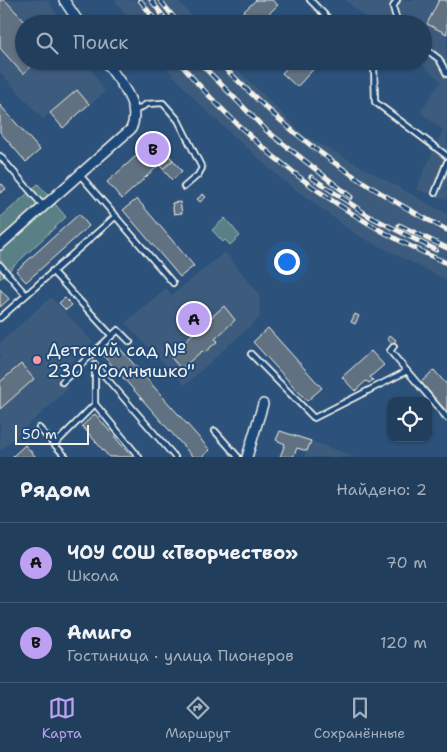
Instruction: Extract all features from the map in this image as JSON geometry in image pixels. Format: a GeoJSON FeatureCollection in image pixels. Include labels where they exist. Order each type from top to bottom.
{"type":"FeatureCollection","features":[{"type":"Feature","properties":{"kind":"street"},"geometry":{"type":"LineString","coordinates":[[64,0],[74,15]]}},
{"type":"Feature","properties":{"kind":"street"},"geometry":{"type":"LineString","coordinates":[[0,246],[131,129],[135,121],[135,111],[110,70]]}},
{"type":"Feature","properties":{"kind":"street"},"geometry":{"type":"LineString","coordinates":[[248,457],[263,404]]}},
{"type":"Feature","properties":{"kind":"lane"},"geometry":{"type":"LineString","coordinates":[[310,0],[325,15]]}},
{"type":"Feature","properties":{"kind":"lane"},"geometry":{"type":"LineString","coordinates":[[395,15],[393,7],[397,0]]}},
{"type":"Feature","properties":{"kind":"lane"},"geometry":{"type":"LineString","coordinates":[[432,54],[439,59],[447,74]]}},
{"type":"Feature","properties":{"kind":"lane"},"geometry":{"type":"LineString","coordinates":[[374,70],[375,102],[447,156]]}},
{"type":"Feature","properties":{"kind":"lane"},"geometry":{"type":"LineString","coordinates":[[135,111],[147,104],[163,103],[178,120],[202,168],[198,175],[184,187]]}},
{"type":"Feature","properties":{"kind":"lane"},"geometry":{"type":"LineString","coordinates":[[0,156],[44,207]]}},
{"type":"Feature","properties":{"kind":"lane"},"geometry":{"type":"LineString","coordinates":[[434,193],[447,162]]}},
{"type":"Feature","properties":{"kind":"lane"},"geometry":{"type":"LineString","coordinates":[[80,175],[173,283]]}},
{"type":"Feature","properties":{"kind":"lane"},"geometry":{"type":"LineString","coordinates":[[0,318],[116,216]]}},
{"type":"Feature","properties":{"kind":"lane"},"geometry":{"type":"LineString","coordinates":[[0,265],[26,294]]}},
{"type":"Feature","properties":{"kind":"lane"},"geometry":{"type":"LineString","coordinates":[[52,272],[111,336]]}},
{"type":"Feature","properties":{"kind":"lane"},"geometry":{"type":"LineString","coordinates":[[62,382],[118,330],[130,342]]}},
{"type":"Feature","properties":{"kind":"lane"},"geometry":{"type":"LineString","coordinates":[[394,346],[390,351],[447,418]]}},
{"type":"Feature","properties":{"kind":"lane"},"geometry":{"type":"LineString","coordinates":[[251,354],[314,418],[407,371]]}},
{"type":"Feature","properties":{"kind":"lane"},"geometry":{"type":"LineString","coordinates":[[139,457],[95,404],[95,365],[175,457]]}},
{"type":"Feature","properties":{"kind":"lane"},"geometry":{"type":"LineString","coordinates":[[54,444],[95,404]]}},
{"type":"Feature","properties":{"kind":"lane"},"geometry":{"type":"LineString","coordinates":[[39,428],[66,457]]}},
{"type":"Feature","properties":{"kind":"lane"},"geometry":{"type":"LineString","coordinates":[[215,432],[238,457]]}},
{"type":"Feature","properties":{"kind":"shaded area"},"geometry":{"type":"Polygon","coordinates":[[[0,0],[48,0],[57,15],[15,15],[15,70],[92,70],[105,92],[63,128],[50,113],[43,119],[0,72],[0,0]]]}},
{"type":"Feature","properties":{"kind":"shaded area"},"geometry":{"type":"Polygon","coordinates":[[[115,0],[178,0],[190,15],[126,15],[115,0]]]}},
{"type":"Feature","properties":{"kind":"shaded area"},"geometry":{"type":"Polygon","coordinates":[[[345,0],[447,0],[447,200],[416,189],[443,130],[420,112],[441,81],[428,70],[432,70],[432,15],[362,15],[345,0]]]}},
{"type":"Feature","properties":{"kind":"shaded area"},"geometry":{"type":"Polygon","coordinates":[[[168,70],[238,70],[304,135],[447,214],[447,280],[357,235],[280,178],[202,107],[168,70]]]}},
{"type":"Feature","properties":{"kind":"shaded area"},"geometry":{"type":"Polygon","coordinates":[[[225,252],[259,294],[260,317],[185,385],[125,323],[166,288],[172,295],[225,252]]]}},
{"type":"Feature","properties":{"kind":"shaded area","name":"Детский сад № 230 \"Солнышко\""},"geometry":{"type":"Polygon","coordinates":[[[51,297],[93,342],[57,376],[68,389],[0,451],[0,343],[51,297]]]}},
{"type":"Feature","properties":{"kind":"shaded area"},"geometry":{"type":"Polygon","coordinates":[[[311,441],[355,457],[304,457],[311,441]]]}},
{"type":"Feature","properties":{"kind":"green space"},"geometry":{"type":"Polygon","coordinates":[[[38,184],[66,217],[0,279],[0,218],[38,184]]]}},
{"type":"Feature","properties":{"kind":"green space"},"geometry":{"type":"Polygon","coordinates":[[[225,218],[240,236],[230,245],[225,240],[223,242],[212,230],[225,218]]]}},
{"type":"Feature","properties":{"kind":"building"},"geometry":{"type":"Polygon","coordinates":[[[0,0],[5,0],[19,15],[15,15],[15,65],[0,48],[0,0]]]}},
{"type":"Feature","properties":{"kind":"building"},"geometry":{"type":"Polygon","coordinates":[[[256,0],[272,0],[278,5],[267,15],[241,14],[256,0]]]}},
{"type":"Feature","properties":{"kind":"building"},"geometry":{"type":"Polygon","coordinates":[[[439,0],[447,0],[447,34],[432,26],[432,15],[439,0]]]}},
{"type":"Feature","properties":{"kind":"building"},"geometry":{"type":"Polygon","coordinates":[[[19,70],[27,70],[23,74],[19,70]]]}},
{"type":"Feature","properties":{"kind":"building"},"geometry":{"type":"Polygon","coordinates":[[[285,70],[313,70],[297,87],[282,73],[285,70]]]}},
{"type":"Feature","properties":{"kind":"building"},"geometry":{"type":"Polygon","coordinates":[[[77,90],[89,104],[63,128],[50,113],[77,90]]]}},
{"type":"Feature","properties":{"kind":"building"},"geometry":{"type":"Polygon","coordinates":[[[0,105],[40,150],[26,162],[0,132],[0,105]]]}},
{"type":"Feature","properties":{"kind":"building"},"geometry":{"type":"Polygon","coordinates":[[[154,140],[173,160],[163,169],[159,165],[122,199],[107,182],[154,140]]]}},
{"type":"Feature","properties":{"kind":"building"},"geometry":{"type":"Polygon","coordinates":[[[173,160],[182,171],[172,180],[163,169],[173,160]]]}},
{"type":"Feature","properties":{"kind":"building"},"geometry":{"type":"Polygon","coordinates":[[[2,184],[6,189],[0,193],[0,185],[2,184]]]}},
{"type":"Feature","properties":{"kind":"building"},"geometry":{"type":"Polygon","coordinates":[[[203,194],[206,197],[200,202],[197,199],[203,194]]]}},
{"type":"Feature","properties":{"kind":"building"},"geometry":{"type":"Polygon","coordinates":[[[137,199],[194,266],[180,277],[123,210],[137,199]]]}},
{"type":"Feature","properties":{"kind":"building"},"geometry":{"type":"Polygon","coordinates":[[[180,202],[182,213],[174,214],[172,203],[180,202]]]}},
{"type":"Feature","properties":{"kind":"building"},"geometry":{"type":"Polygon","coordinates":[[[79,214],[89,226],[26,282],[16,271],[79,214]]]}},
{"type":"Feature","properties":{"kind":"building"},"geometry":{"type":"Polygon","coordinates":[[[0,289],[9,299],[0,307],[0,289]]]}},
{"type":"Feature","properties":{"kind":"building"},"geometry":{"type":"Polygon","coordinates":[[[65,298],[72,305],[66,310],[59,303],[65,298]]]}},
{"type":"Feature","properties":{"kind":"building"},"geometry":{"type":"Polygon","coordinates":[[[224,306],[235,320],[215,339],[218,341],[204,353],[202,351],[181,369],[169,355],[224,306]]]}},
{"type":"Feature","properties":{"kind":"building"},"geometry":{"type":"Polygon","coordinates":[[[355,314],[359,316],[355,324],[351,322],[355,314]]]}},
{"type":"Feature","properties":{"kind":"building"},"geometry":{"type":"Polygon","coordinates":[[[268,328],[322,388],[307,401],[253,342],[268,328]]]}},
{"type":"Feature","properties":{"kind":"building"},"geometry":{"type":"Polygon","coordinates":[[[390,335],[396,340],[393,344],[387,339],[390,335]]]}},
{"type":"Feature","properties":{"kind":"building"},"geometry":{"type":"Polygon","coordinates":[[[115,343],[210,450],[202,457],[193,457],[102,354],[115,343]]]}},
{"type":"Feature","properties":{"kind":"building"},"geometry":{"type":"Polygon","coordinates":[[[371,351],[384,365],[370,377],[373,380],[369,383],[366,381],[355,391],[342,377],[371,351]]]}},
{"type":"Feature","properties":{"kind":"building"},"geometry":{"type":"Polygon","coordinates":[[[21,364],[34,379],[0,409],[0,382],[21,364]]]}},
{"type":"Feature","properties":{"kind":"building"},"geometry":{"type":"Polygon","coordinates":[[[434,370],[447,385],[447,412],[421,382],[434,370]]]}},
{"type":"Feature","properties":{"kind":"building"},"geometry":{"type":"Polygon","coordinates":[[[95,414],[132,457],[109,457],[82,426],[95,414]]]}},
{"type":"Feature","properties":{"kind":"building"},"geometry":{"type":"Polygon","coordinates":[[[280,431],[311,441],[307,451],[297,448],[293,457],[280,457],[285,444],[276,440],[280,431]]]}},
{"type":"Feature","properties":{"kind":"building"},"geometry":{"type":"Polygon","coordinates":[[[25,445],[36,457],[12,457],[25,445]]]}},
{"type":"Feature","properties":{"kind":"railway"},"geometry":{"type":"LineString","coordinates":[[140,0],[151,15]]}},
{"type":"Feature","properties":{"kind":"railway"},"geometry":{"type":"LineString","coordinates":[[151,0],[162,15]]}},
{"type":"Feature","properties":{"kind":"railway"},"geometry":{"type":"LineString","coordinates":[[160,0],[172,15]]}},
{"type":"Feature","properties":{"kind":"railway"},"geometry":{"type":"LineString","coordinates":[[186,70],[236,123],[301,178],[335,203],[371,225],[447,263]]}},
{"type":"Feature","properties":{"kind":"railway"},"geometry":{"type":"LineString","coordinates":[[207,70],[267,131],[351,197]]}},
{"type":"Feature","properties":{"kind":"railway"},"geometry":{"type":"LineString","coordinates":[[227,70],[271,112],[338,166],[402,206],[447,230]]}},
{"type":"Feature","properties":{"kind":"railway"},"geometry":{"type":"LineString","coordinates":[[311,177],[369,216],[436,250]]}},
{"type":"Feature","properties":{"kind":"railway"},"geometry":{"type":"LineString","coordinates":[[399,225],[447,248]]}},
{"type":"Feature","properties":{"kind":"place","name":"Амиго"},"geometry":{"type":"Point","coordinates":[153,149]}},
{"type":"Feature","properties":{"kind":"place","name":"ЧОУ СОШ «Творчество»"},"geometry":{"type":"Point","coordinates":[194,319]}},
{"type":"Feature","properties":{"kind":"place","name":"Детский сад № 230 \"Солнышко\""},"geometry":{"type":"Point","coordinates":[37,360]}}]}
